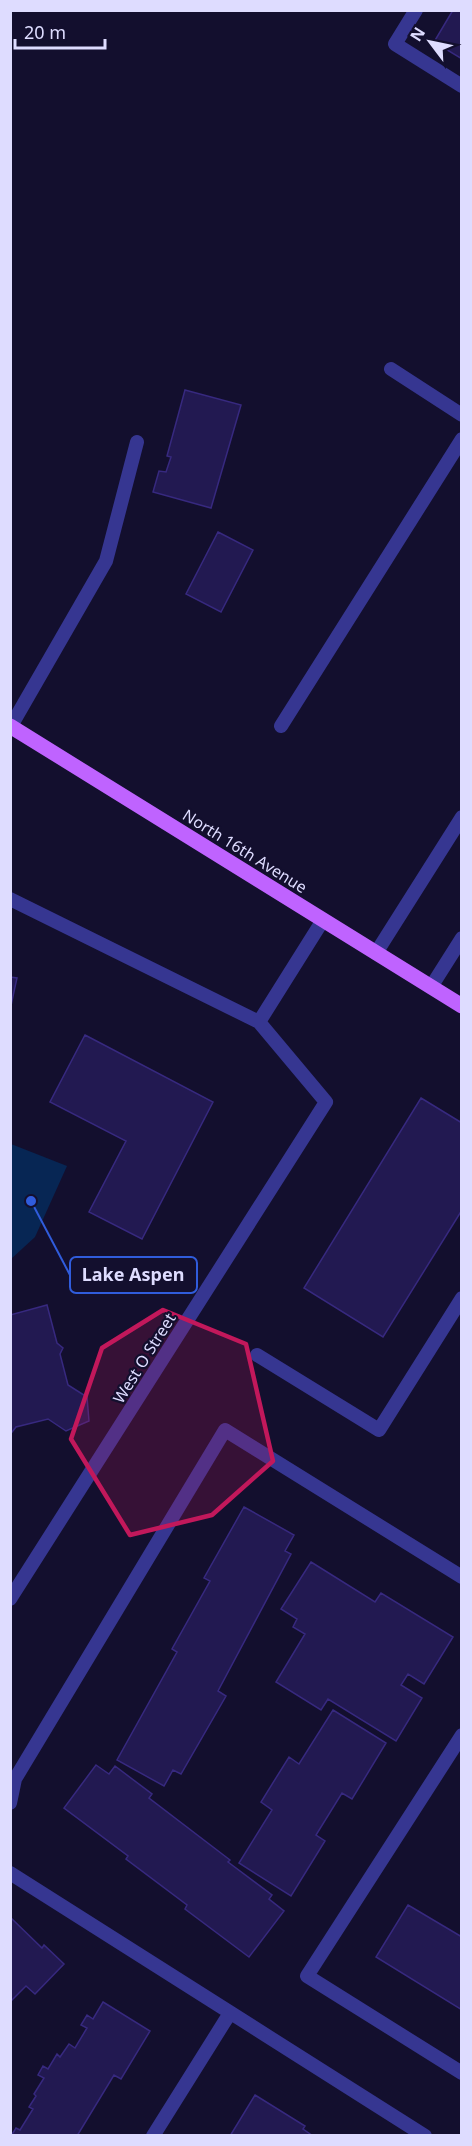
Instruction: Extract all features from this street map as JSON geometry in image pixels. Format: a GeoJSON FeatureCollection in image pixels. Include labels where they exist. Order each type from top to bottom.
{"type":"FeatureCollection","features":[{"type":"Feature","properties":{"kind":"main road","name":"North 16th Avenue"},"geometry":{"type":"LineString","coordinates":[[11,726],[462,1005]]}},
{"type":"Feature","properties":{"kind":"lane"},"geometry":{"type":"LineString","coordinates":[[416,10],[395,44],[462,86]]}},
{"type":"Feature","properties":{"kind":"lane"},"geometry":{"type":"LineString","coordinates":[[391,369],[462,415]]}},
{"type":"Feature","properties":{"kind":"lane"},"geometry":{"type":"LineString","coordinates":[[281,726],[462,439]]}},
{"type":"Feature","properties":{"kind":"lane"},"geometry":{"type":"LineString","coordinates":[[11,726],[106,561],[138,442]]}},
{"type":"Feature","properties":{"kind":"lane"},"geometry":{"type":"LineString","coordinates":[[376,953],[462,817]]}},
{"type":"Feature","properties":{"kind":"lane"},"geometry":{"type":"LineString","coordinates":[[10,899],[259,1022],[322,920]]}},
{"type":"Feature","properties":{"kind":"lane"},"geometry":{"type":"LineString","coordinates":[[431,987],[462,938]]}},
{"type":"Feature","properties":{"kind":"lane","name":"West O Street"},"geometry":{"type":"LineString","coordinates":[[10,1599],[326,1102],[259,1022]]}},
{"type":"Feature","properties":{"kind":"lane"},"geometry":{"type":"LineString","coordinates":[[257,1355],[379,1430],[462,1298]]}},
{"type":"Feature","properties":{"kind":"lane"},"geometry":{"type":"LineString","coordinates":[[10,1803],[15,1779],[225,1430],[462,1577]]}},
{"type":"Feature","properties":{"kind":"lane"},"geometry":{"type":"LineString","coordinates":[[462,1735],[307,1976],[462,2073]]}},
{"type":"Feature","properties":{"kind":"lane"},"geometry":{"type":"LineString","coordinates":[[10,1874],[425,2136]]}},
{"type":"Feature","properties":{"kind":"lane"},"geometry":{"type":"LineString","coordinates":[[153,2136],[230,2013]]}},
{"type":"Feature","properties":{"kind":"highlighted area"},"geometry":{"type":"Polygon","coordinates":[[[163,1310],[246,1344],[273,1461],[212,1515],[130,1535],[71,1439],[102,1348],[163,1310]]]}},
{"type":"Feature","properties":{"kind":"water"},"geometry":{"type":"Polygon","coordinates":[[[11,1144],[67,1166],[35,1237],[11,1259],[11,1144]]]}},
{"type":"Feature","properties":{"kind":"building"},"geometry":{"type":"Polygon","coordinates":[[[453,10],[462,10],[462,59],[434,42],[453,10]]]}},
{"type":"Feature","properties":{"kind":"building"},"geometry":{"type":"Polygon","coordinates":[[[185,390],[241,405],[211,508],[153,492],[159,471],[166,472],[171,457],[167,456],[185,390]]]}},
{"type":"Feature","properties":{"kind":"building"},"geometry":{"type":"Polygon","coordinates":[[[218,532],[253,550],[221,612],[186,594],[218,532]]]}},
{"type":"Feature","properties":{"kind":"building"},"geometry":{"type":"Polygon","coordinates":[[[10,977],[17,978],[10,1010],[10,977]]]}},
{"type":"Feature","properties":{"kind":"building"},"geometry":{"type":"Polygon","coordinates":[[[85,1035],[213,1102],[142,1239],[89,1212],[126,1141],[50,1102],[85,1035]]]}},
{"type":"Feature","properties":{"kind":"building"},"geometry":{"type":"Polygon","coordinates":[[[421,1098],[462,1123],[462,1210],[383,1337],[304,1288],[421,1098]]]}},
{"type":"Feature","properties":{"kind":"building"},"geometry":{"type":"Polygon","coordinates":[[[47,1305],[57,1343],[63,1348],[60,1354],[68,1385],[87,1397],[89,1421],[66,1431],[48,1419],[16,1427],[12,1432],[10,1431],[10,1315],[47,1305]]]}},
{"type":"Feature","properties":{"kind":"building"},"geometry":{"type":"Polygon","coordinates":[[[244,1507],[294,1535],[285,1551],[291,1554],[218,1691],[226,1696],[181,1774],[173,1770],[164,1786],[117,1760],[177,1652],[172,1649],[210,1581],[204,1578],[244,1507]]]}},
{"type":"Feature","properties":{"kind":"building"},"geometry":{"type":"Polygon","coordinates":[[[311,1562],[375,1602],[381,1593],[453,1637],[424,1684],[408,1674],[401,1685],[422,1698],[396,1741],[328,1699],[321,1710],[276,1682],[305,1634],[293,1627],[297,1619],[281,1609],[311,1562]]]}},
{"type":"Feature","properties":{"kind":"building"},"geometry":{"type":"Polygon","coordinates":[[[333,1710],[386,1743],[352,1799],[342,1793],[316,1835],[325,1841],[291,1896],[239,1863],[272,1810],[261,1802],[289,1757],[299,1764],[333,1710]]]}},
{"type":"Feature","properties":{"kind":"building"},"geometry":{"type":"Polygon","coordinates":[[[96,1765],[109,1774],[115,1766],[152,1794],[149,1798],[272,1895],[269,1899],[284,1911],[249,1957],[185,1909],[187,1905],[126,1859],[128,1856],[64,1808],[96,1765]]]}},
{"type":"Feature","properties":{"kind":"building"},"geometry":{"type":"Polygon","coordinates":[[[408,1905],[462,1937],[462,2010],[376,1957],[408,1905]]]}},
{"type":"Feature","properties":{"kind":"building"},"geometry":{"type":"Polygon","coordinates":[[[10,1917],[42,1948],[44,1945],[64,1964],[35,1994],[26,1986],[10,2002],[10,1917]]]}},
{"type":"Feature","properties":{"kind":"building"},"geometry":{"type":"Polygon","coordinates":[[[103,2002],[150,2031],[121,2079],[114,2075],[77,2136],[11,2136],[16,2128],[20,2130],[33,2109],[29,2107],[44,2078],[38,2075],[43,2066],[48,2069],[57,2054],[60,2057],[69,2044],[75,2048],[87,2028],[81,2025],[87,2015],[93,2019],[103,2002]]]}},
{"type":"Feature","properties":{"kind":"building"},"geometry":{"type":"Polygon","coordinates":[[[255,2095],[305,2126],[303,2129],[313,2136],[230,2136],[255,2095]]]}},
{"type":"Feature","properties":{"kind":"place","name":"Lake Aspen"},"geometry":{"type":"Point","coordinates":[31,1201]}}]}
